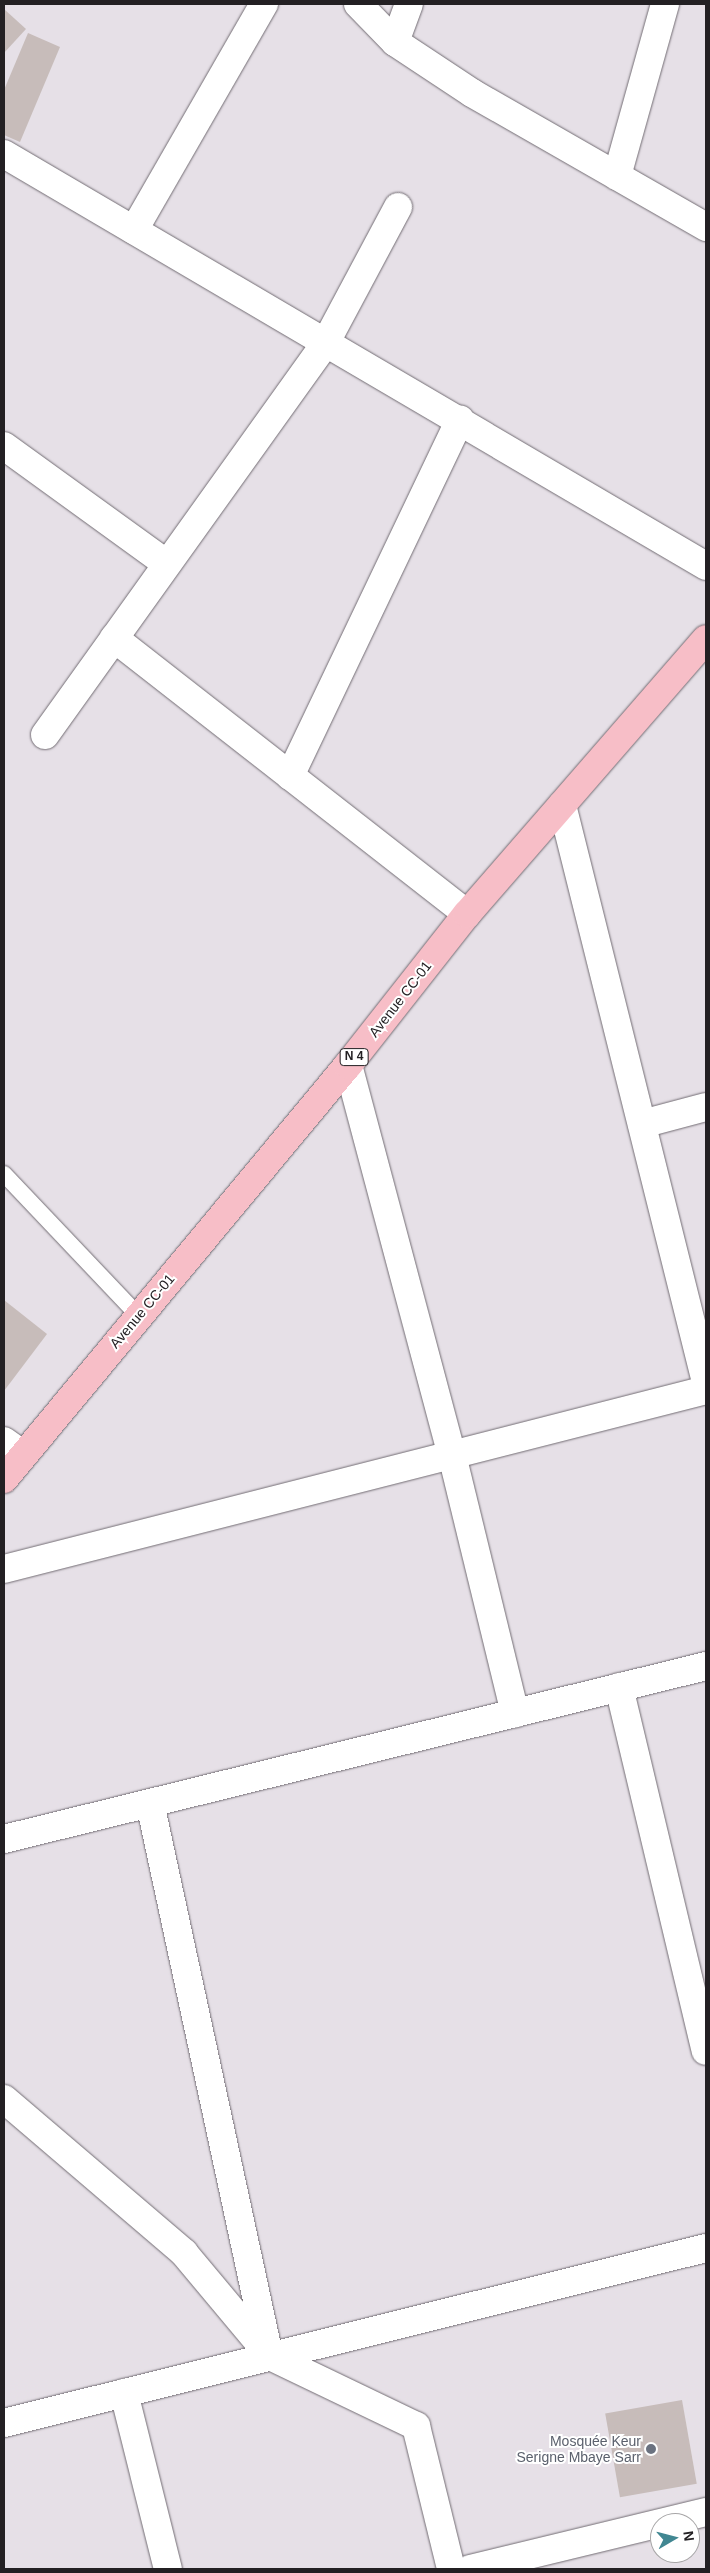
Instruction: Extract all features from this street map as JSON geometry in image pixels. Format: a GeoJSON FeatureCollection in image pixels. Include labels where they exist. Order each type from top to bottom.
{"type":"FeatureCollection","features":[{"type":"Feature","properties":{"kind":"main road","name":"Avenue CC-01"},"geometry":{"type":"LineString","coordinates":[[4,1479],[13,1447],[138,1315],[348,1065],[467,914],[706,638]]}},
{"type":"Feature","properties":{"kind":"street"},"geometry":{"type":"LineString","coordinates":[[134,230],[264,4]]}},
{"type":"Feature","properties":{"kind":"street"},"geometry":{"type":"LineString","coordinates":[[358,4],[395,42],[472,93],[706,227]]}},
{"type":"Feature","properties":{"kind":"street"},"geometry":{"type":"LineString","coordinates":[[395,42],[409,4]]}},
{"type":"Feature","properties":{"kind":"street"},"geometry":{"type":"LineString","coordinates":[[617,176],[665,4]]}},
{"type":"Feature","properties":{"kind":"street"},"geometry":{"type":"LineString","coordinates":[[4,154],[706,566]]}},
{"type":"Feature","properties":{"kind":"street"},"geometry":{"type":"LineString","coordinates":[[45,735],[326,342],[398,207]]}},
{"type":"Feature","properties":{"kind":"street"},"geometry":{"type":"LineString","coordinates":[[290,776],[460,420]]}},
{"type":"Feature","properties":{"kind":"street"},"geometry":{"type":"LineString","coordinates":[[4,446],[167,564]]}},
{"type":"Feature","properties":{"kind":"street"},"geometry":{"type":"LineString","coordinates":[[114,638],[467,914]]}},
{"type":"Feature","properties":{"kind":"street"},"geometry":{"type":"LineString","coordinates":[[562,806],[706,1382]]}},
{"type":"Feature","properties":{"kind":"street"},"geometry":{"type":"LineString","coordinates":[[348,1065],[452,1455],[515,1713]]}},
{"type":"Feature","properties":{"kind":"street"},"geometry":{"type":"LineString","coordinates":[[642,1124],[706,1107]]}},
{"type":"Feature","properties":{"kind":"street"},"geometry":{"type":"LineString","coordinates":[[4,1569],[706,1390]]}},
{"type":"Feature","properties":{"kind":"street"},"geometry":{"type":"LineString","coordinates":[[4,1839],[706,1666]]}},
{"type":"Feature","properties":{"kind":"street"},"geometry":{"type":"LineString","coordinates":[[619,1688],[696,1962],[706,2051]]}},
{"type":"Feature","properties":{"kind":"street"},"geometry":{"type":"LineString","coordinates":[[150,1803],[270,2356]]}},
{"type":"Feature","properties":{"kind":"street"},"geometry":{"type":"LineString","coordinates":[[4,2099],[184,2254],[270,2356],[416,2426],[450,2569]]}},
{"type":"Feature","properties":{"kind":"street"},"geometry":{"type":"LineString","coordinates":[[4,2423],[706,2248]]}},
{"type":"Feature","properties":{"kind":"street"},"geometry":{"type":"LineString","coordinates":[[124,2393],[168,2569]]}},
{"type":"Feature","properties":{"kind":"street"},"geometry":{"type":"LineString","coordinates":[[470,2569],[706,2512]]}},
{"type":"Feature","properties":{"kind":"lane"},"geometry":{"type":"LineString","coordinates":[[4,1174],[138,1315]]}},
{"type":"Feature","properties":{"kind":"building"},"geometry":{"type":"Polygon","coordinates":[[[4,9],[26,29],[4,53],[4,9]]]}},
{"type":"Feature","properties":{"kind":"building"},"geometry":{"type":"Polygon","coordinates":[[[28,33],[60,47],[20,142],[4,135],[4,90],[28,33]]]}},
{"type":"Feature","properties":{"kind":"building"},"geometry":{"type":"Polygon","coordinates":[[[4,1300],[47,1334],[4,1391],[4,1300]]]}},
{"type":"Feature","properties":{"kind":"building","name":"Mosquée Keur Serigne Mbaye Sarr"},"geometry":{"type":"Polygon","coordinates":[[[682,2400],[697,2484],[620,2497],[605,2414],[682,2400]]]}},
{"type":"Feature","properties":{"kind":"place","name":"Mosquée Keur Serigne Mbaye Sarr"},"geometry":{"type":"Point","coordinates":[651,2449]}}]}
